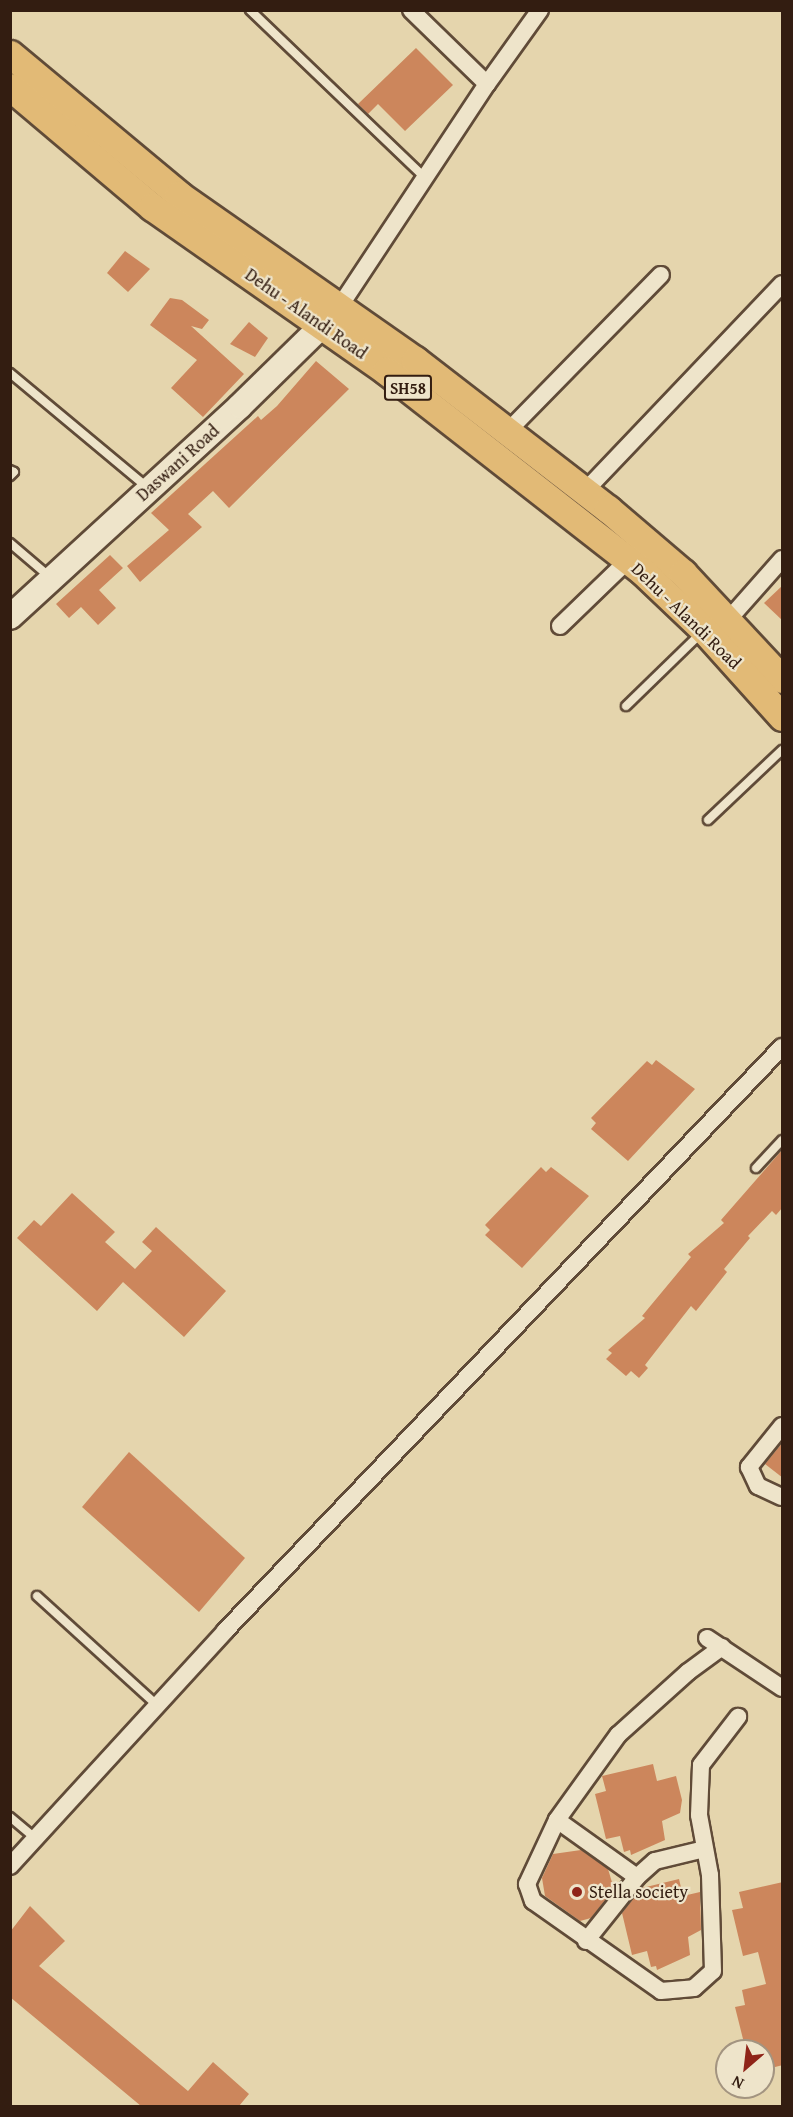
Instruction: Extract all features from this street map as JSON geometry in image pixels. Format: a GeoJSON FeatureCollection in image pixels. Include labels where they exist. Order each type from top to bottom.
{"type":"FeatureCollection","features":[{"type":"Feature","properties":{"kind":"main road","name":"Dehu - Alandi Road"},"geometry":{"type":"LineString","coordinates":[[10,54],[179,195],[333,316],[628,560],[704,630],[783,717]]}},
{"type":"Feature","properties":{"kind":"main road","name":"Dehu - Alandi Road"},"geometry":{"type":"LineString","coordinates":[[10,87],[152,207],[333,316],[509,430],[684,573],[783,679]]}},
{"type":"Feature","properties":{"kind":"street"},"geometry":{"type":"LineString","coordinates":[[411,10],[487,84]]}},
{"type":"Feature","properties":{"kind":"street"},"geometry":{"type":"LineString","coordinates":[[333,316],[487,84],[540,10]]}},
{"type":"Feature","properties":{"kind":"street"},"geometry":{"type":"LineString","coordinates":[[509,430],[661,275]]}},
{"type":"Feature","properties":{"kind":"street"},"geometry":{"type":"LineString","coordinates":[[585,490],[783,284]]}},
{"type":"Feature","properties":{"kind":"street","name":"Daswani Road"},"geometry":{"type":"LineString","coordinates":[[10,617],[150,489],[333,316]]}},
{"type":"Feature","properties":{"kind":"street"},"geometry":{"type":"LineString","coordinates":[[729,619],[783,559]]}},
{"type":"Feature","properties":{"kind":"street"},"geometry":{"type":"LineString","coordinates":[[560,626],[628,560]]}},
{"type":"Feature","properties":{"kind":"street"},"geometry":{"type":"LineString","coordinates":[[10,1866],[159,1706],[225,1631],[783,1047]]}},
{"type":"Feature","properties":{"kind":"street"},"geometry":{"type":"LineString","coordinates":[[783,1426],[749,1467],[758,1486],[783,1497]]}},
{"type":"Feature","properties":{"kind":"street"},"geometry":{"type":"LineString","coordinates":[[707,1638],[781,1683]]}},
{"type":"Feature","properties":{"kind":"street"},"geometry":{"type":"LineString","coordinates":[[722,1647],[688,1672],[618,1735],[557,1820],[527,1884],[528,1894],[586,1941],[661,1991],[694,1988],[713,1971],[710,1875],[699,1815],[700,1765],[738,1717]]}},
{"type":"Feature","properties":{"kind":"street"},"geometry":{"type":"LineString","coordinates":[[557,1820],[637,1877]]}},
{"type":"Feature","properties":{"kind":"street"},"geometry":{"type":"LineString","coordinates":[[586,1941],[637,1877],[655,1861],[705,1848]]}},
{"type":"Feature","properties":{"kind":"lane"},"geometry":{"type":"LineString","coordinates":[[250,10],[425,178]]}},
{"type":"Feature","properties":{"kind":"lane"},"geometry":{"type":"LineString","coordinates":[[10,374],[150,489]]}},
{"type":"Feature","properties":{"kind":"lane"},"geometry":{"type":"LineString","coordinates":[[10,470],[14,472],[10,476]]}},
{"type":"Feature","properties":{"kind":"lane"},"geometry":{"type":"LineString","coordinates":[[10,543],[52,578]]}},
{"type":"Feature","properties":{"kind":"lane"},"geometry":{"type":"LineString","coordinates":[[626,706],[704,630]]}},
{"type":"Feature","properties":{"kind":"lane"},"geometry":{"type":"LineString","coordinates":[[708,820],[783,750]]}},
{"type":"Feature","properties":{"kind":"lane"},"geometry":{"type":"LineString","coordinates":[[756,1168],[783,1140]]}},
{"type":"Feature","properties":{"kind":"lane"},"geometry":{"type":"LineString","coordinates":[[37,1596],[159,1706]]}},
{"type":"Feature","properties":{"kind":"lane"},"geometry":{"type":"LineString","coordinates":[[10,1817],[36,1839]]}},
{"type":"Feature","properties":{"kind":"building"},"geometry":{"type":"Polygon","coordinates":[[[416,48],[453,85],[405,131],[378,104],[368,114],[358,104],[416,48]]]}},
{"type":"Feature","properties":{"kind":"building"},"geometry":{"type":"Polygon","coordinates":[[[125,251],[150,269],[128,292],[107,273],[125,251]]]}},
{"type":"Feature","properties":{"kind":"building"},"geometry":{"type":"Polygon","coordinates":[[[170,298],[182,300],[209,320],[202,329],[191,326],[244,374],[203,417],[171,388],[197,360],[150,325],[170,298]]]}},
{"type":"Feature","properties":{"kind":"building"},"geometry":{"type":"Polygon","coordinates":[[[249,322],[268,338],[255,357],[230,344],[249,322]]]}},
{"type":"Feature","properties":{"kind":"building"},"geometry":{"type":"Polygon","coordinates":[[[316,361],[349,389],[229,508],[213,491],[188,514],[202,527],[140,582],[127,566],[169,530],[151,513],[258,416],[261,420],[277,406],[316,361]]]}},
{"type":"Feature","properties":{"kind":"building"},"geometry":{"type":"Polygon","coordinates":[[[110,555],[123,568],[99,590],[116,608],[98,625],[81,607],[69,618],[56,604],[110,555]]]}},
{"type":"Feature","properties":{"kind":"building"},"geometry":{"type":"Polygon","coordinates":[[[783,585],[783,621],[764,603],[783,585]]]}},
{"type":"Feature","properties":{"kind":"building"},"geometry":{"type":"Polygon","coordinates":[[[656,1060],[695,1089],[628,1161],[591,1129],[596,1123],[591,1118],[647,1061],[652,1065],[656,1060]]]}},
{"type":"Feature","properties":{"kind":"building"},"geometry":{"type":"Polygon","coordinates":[[[783,1149],[783,1207],[776,1215],[772,1211],[748,1236],[750,1238],[724,1269],[727,1272],[696,1311],[691,1306],[645,1365],[648,1368],[639,1378],[631,1371],[626,1376],[606,1359],[612,1353],[608,1350],[645,1318],[642,1316],[691,1257],[688,1254],[724,1223],[721,1220],[783,1149]]]}},
{"type":"Feature","properties":{"kind":"building"},"geometry":{"type":"Polygon","coordinates":[[[541,1167],[546,1172],[551,1167],[589,1196],[522,1268],[485,1235],[490,1230],[485,1225],[541,1167]]]}},
{"type":"Feature","properties":{"kind":"building"},"geometry":{"type":"Polygon","coordinates":[[[72,1193],[115,1232],[105,1242],[135,1269],[152,1251],[142,1242],[156,1227],[226,1291],[184,1337],[123,1282],[97,1311],[17,1238],[34,1220],[41,1226],[72,1193]]]}},
{"type":"Feature","properties":{"kind":"building"},"geometry":{"type":"Polygon","coordinates":[[[783,1442],[783,1478],[765,1464],[783,1442]]]}},
{"type":"Feature","properties":{"kind":"building"},"geometry":{"type":"Polygon","coordinates":[[[129,1452],[245,1558],[199,1612],[82,1507],[129,1452]]]}},
{"type":"Feature","properties":{"kind":"building"},"geometry":{"type":"Polygon","coordinates":[[[653,1764],[657,1781],[676,1776],[682,1800],[680,1813],[662,1821],[665,1840],[631,1855],[630,1850],[624,1852],[620,1836],[606,1839],[595,1794],[606,1791],[602,1776],[653,1764]]]}},
{"type":"Feature","properties":{"kind":"building","name":"Stella society"},"geometry":{"type":"Polygon","coordinates":[[[581,1850],[608,1869],[614,1889],[591,1918],[580,1921],[545,1896],[542,1878],[553,1854],[581,1850]]]}},
{"type":"Feature","properties":{"kind":"building"},"geometry":{"type":"Polygon","coordinates":[[[679,1879],[683,1896],[700,1892],[701,1930],[688,1937],[690,1955],[657,1970],[656,1966],[651,1967],[647,1951],[632,1955],[622,1913],[642,1888],[679,1879]]]}},
{"type":"Feature","properties":{"kind":"building"},"geometry":{"type":"Polygon","coordinates":[[[783,1882],[783,2065],[775,2067],[775,2039],[743,2039],[735,2007],[745,2005],[742,1990],[766,1984],[758,1952],[743,1956],[732,1910],[743,1908],[739,1892],[783,1882]]]}},
{"type":"Feature","properties":{"kind":"building"},"geometry":{"type":"Polygon","coordinates":[[[30,1906],[65,1941],[39,1966],[188,2091],[213,2062],[249,2094],[239,2106],[141,2106],[10,1997],[10,1932],[30,1906]]]}},
{"type":"Feature","properties":{"kind":"place","name":"Stella society"},"geometry":{"type":"Point","coordinates":[577,1892]}}]}
